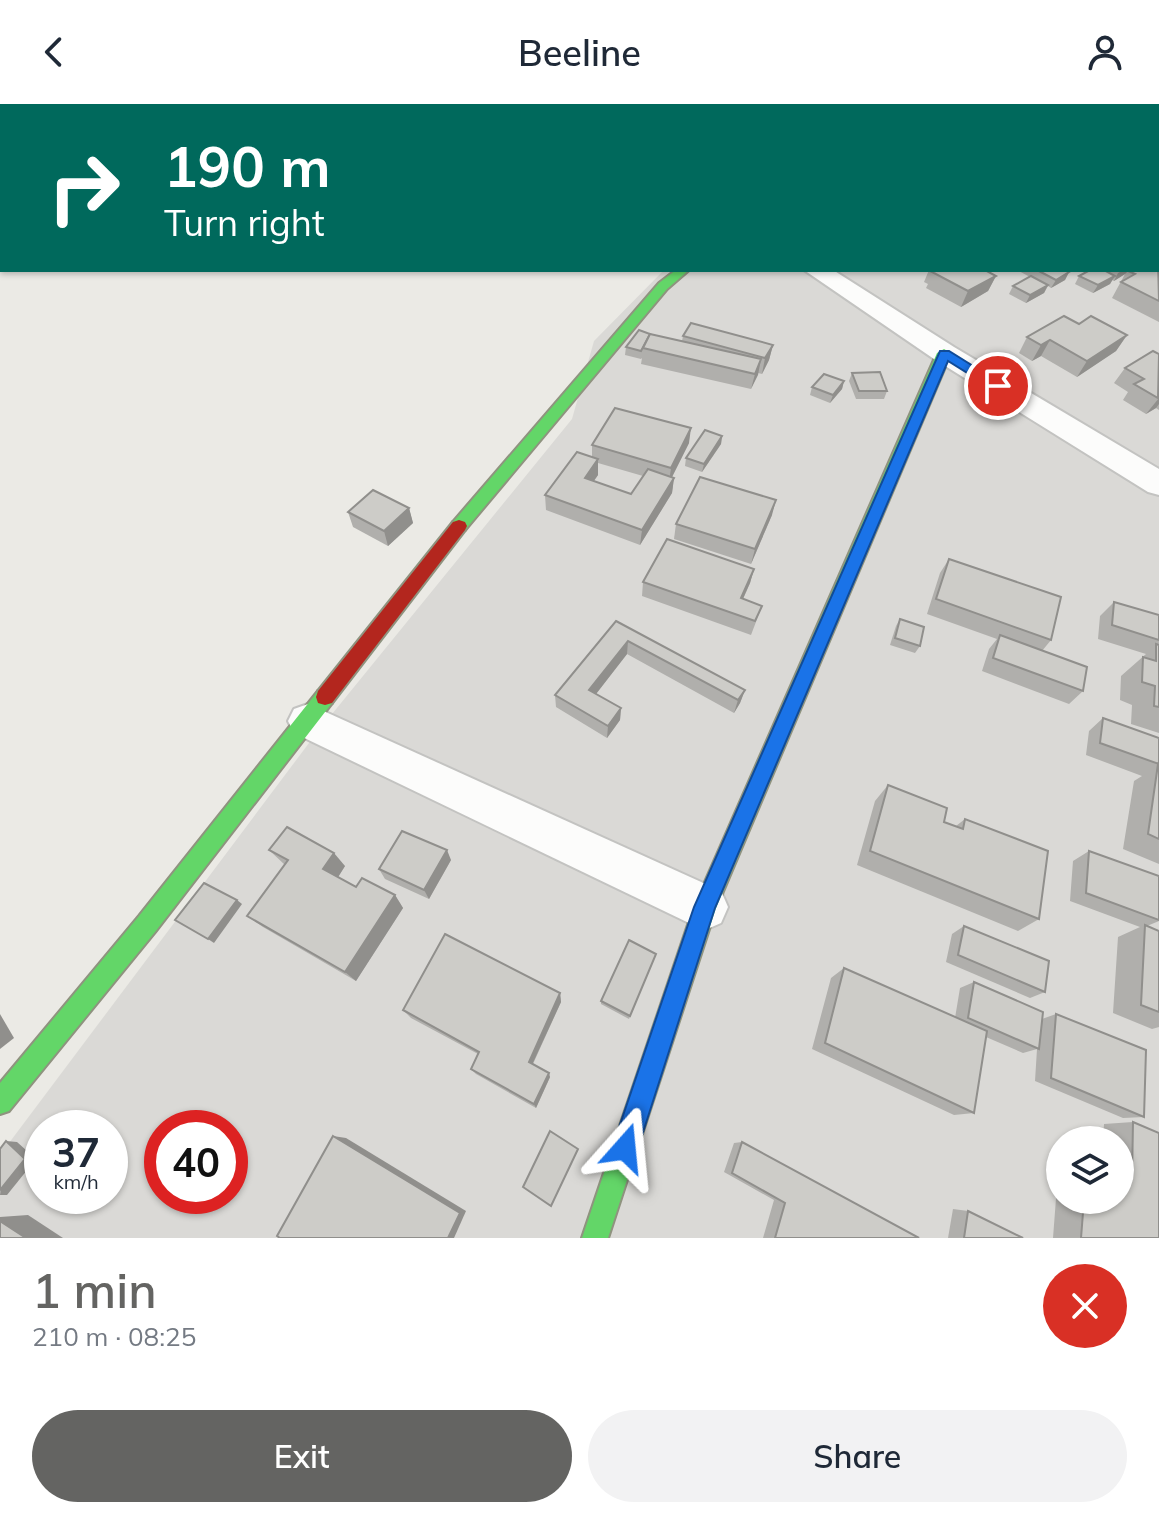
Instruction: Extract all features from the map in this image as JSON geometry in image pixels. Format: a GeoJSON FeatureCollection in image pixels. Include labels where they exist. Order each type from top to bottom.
{"type":"FeatureCollection","features":[{"type":"Feature","properties":{"kind":"street"},"geometry":{"type":"LineString","coordinates":[[0,1102],[147,924],[484,495],[663,286],[680,272]]}},
{"type":"Feature","properties":{"kind":"street"},"geometry":{"type":"LineString","coordinates":[[819,272],[944,353],[1159,484]]}},
{"type":"Feature","properties":{"kind":"street"},"geometry":{"type":"LineString","coordinates":[[595,1238],[705,907],[944,353]]}},
{"type":"Feature","properties":{"kind":"street"},"geometry":{"type":"LineString","coordinates":[[308,721],[705,907]]}},
{"type":"Feature","properties":{"kind":"shaded area"},"geometry":{"type":"Polygon","coordinates":[[[662,272],[1159,272],[1159,1238],[0,1238],[0,1155],[24,1123],[24,1214],[128,1214],[128,1110],[34,1110],[315,735],[572,419],[594,341],[662,272]]]}},
{"type":"Feature","properties":{"kind":"building"},"geometry":{"type":"Polygon","coordinates":[[[932,272],[989,272],[996,276],[968,291],[932,272]]]}},
{"type":"Feature","properties":{"kind":"building"},"geometry":{"type":"Polygon","coordinates":[[[1041,272],[1069,272],[1056,280],[1041,272]]]}},
{"type":"Feature","properties":{"kind":"building"},"geometry":{"type":"Polygon","coordinates":[[[1086,272],[1108,272],[1115,276],[1098,285],[1079,276],[1086,272]]]}},
{"type":"Feature","properties":{"kind":"building"},"geometry":{"type":"Polygon","coordinates":[[[1130,272],[1158,272],[1159,301],[1121,282],[1135,274],[1130,272]]]}},
{"type":"Feature","properties":{"kind":"building"},"geometry":{"type":"Polygon","coordinates":[[[1031,276],[1048,285],[1030,295],[1013,286],[1031,276]]]}},
{"type":"Feature","properties":{"kind":"building"},"geometry":{"type":"Polygon","coordinates":[[[1064,316],[1079,324],[1091,316],[1127,335],[1087,361],[1050,340],[1041,345],[1027,337],[1064,316]]]}},
{"type":"Feature","properties":{"kind":"building"},"geometry":{"type":"Polygon","coordinates":[[[691,323],[773,345],[765,358],[683,336],[691,323]]]}},
{"type":"Feature","properties":{"kind":"building"},"geometry":{"type":"Polygon","coordinates":[[[639,330],[650,334],[641,351],[626,347],[639,330]]]}},
{"type":"Feature","properties":{"kind":"building"},"geometry":{"type":"Polygon","coordinates":[[[650,334],[761,359],[755,374],[643,348],[650,334]]]}},
{"type":"Feature","properties":{"kind":"building"},"geometry":{"type":"Polygon","coordinates":[[[1153,351],[1159,354],[1158,398],[1134,384],[1144,379],[1125,368],[1153,351]]]}},
{"type":"Feature","properties":{"kind":"building"},"geometry":{"type":"Polygon","coordinates":[[[880,372],[887,391],[859,391],[852,373],[880,372]]]}},
{"type":"Feature","properties":{"kind":"building"},"geometry":{"type":"Polygon","coordinates":[[[824,374],[844,381],[833,395],[812,387],[824,374]]]}},
{"type":"Feature","properties":{"kind":"building"},"geometry":{"type":"Polygon","coordinates":[[[615,408],[691,428],[671,468],[592,445],[615,408]]]}},
{"type":"Feature","properties":{"kind":"building"},"geometry":{"type":"Polygon","coordinates":[[[705,430],[722,436],[704,464],[686,458],[705,430]]]}},
{"type":"Feature","properties":{"kind":"building"},"geometry":{"type":"Polygon","coordinates":[[[577,452],[598,459],[585,478],[631,494],[648,469],[674,478],[642,530],[545,495],[577,452]]]}},
{"type":"Feature","properties":{"kind":"building"},"geometry":{"type":"Polygon","coordinates":[[[700,477],[776,500],[755,549],[676,524],[700,477]]]}},
{"type":"Feature","properties":{"kind":"building"},"geometry":{"type":"Polygon","coordinates":[[[373,490],[409,508],[384,531],[348,512],[373,490]]]}},
{"type":"Feature","properties":{"kind":"building"},"geometry":{"type":"Polygon","coordinates":[[[667,539],[754,569],[741,598],[762,606],[755,621],[643,582],[667,539]]]}},
{"type":"Feature","properties":{"kind":"building"},"geometry":{"type":"Polygon","coordinates":[[[949,559],[1061,597],[1051,640],[936,599],[949,559]]]}},
{"type":"Feature","properties":{"kind":"building"},"geometry":{"type":"Polygon","coordinates":[[[1114,602],[1159,615],[1159,640],[1112,625],[1114,602]]]}},
{"type":"Feature","properties":{"kind":"building"},"geometry":{"type":"Polygon","coordinates":[[[900,619],[924,627],[920,646],[895,638],[900,619]]]}},
{"type":"Feature","properties":{"kind":"building"},"geometry":{"type":"Polygon","coordinates":[[[616,621],[745,690],[738,700],[628,641],[589,690],[621,708],[608,726],[555,695],[616,621]]]}},
{"type":"Feature","properties":{"kind":"building"},"geometry":{"type":"Polygon","coordinates":[[[1000,635],[1087,667],[1083,691],[993,658],[1000,635]]]}},
{"type":"Feature","properties":{"kind":"building"},"geometry":{"type":"Polygon","coordinates":[[[1156,644],[1159,645],[1159,707],[1154,706],[1155,686],[1142,682],[1143,657],[1156,661],[1156,644]]]}},
{"type":"Feature","properties":{"kind":"building"},"geometry":{"type":"Polygon","coordinates":[[[1103,718],[1159,738],[1159,764],[1100,743],[1103,718]]]}},
{"type":"Feature","properties":{"kind":"building"},"geometry":{"type":"Polygon","coordinates":[[[1159,765],[1159,839],[1148,834],[1159,765]]]}},
{"type":"Feature","properties":{"kind":"building"},"geometry":{"type":"Polygon","coordinates":[[[888,785],[947,808],[944,822],[963,829],[965,819],[1048,851],[1039,919],[870,851],[888,785]]]}},
{"type":"Feature","properties":{"kind":"building"},"geometry":{"type":"Polygon","coordinates":[[[287,827],[334,853],[323,869],[356,887],[362,878],[395,895],[345,972],[247,916],[288,860],[269,850],[287,827]]]}},
{"type":"Feature","properties":{"kind":"building"},"geometry":{"type":"Polygon","coordinates":[[[402,831],[447,850],[424,890],[379,869],[402,831]]]}},
{"type":"Feature","properties":{"kind":"building"},"geometry":{"type":"Polygon","coordinates":[[[1089,851],[1159,876],[1159,920],[1086,893],[1089,851]]]}},
{"type":"Feature","properties":{"kind":"building"},"geometry":{"type":"Polygon","coordinates":[[[204,883],[237,900],[208,939],[175,920],[204,883]]]}},
{"type":"Feature","properties":{"kind":"building"},"geometry":{"type":"Polygon","coordinates":[[[1145,925],[1159,931],[1159,1012],[1141,1005],[1145,925]]]}},
{"type":"Feature","properties":{"kind":"building"},"geometry":{"type":"Polygon","coordinates":[[[964,926],[1049,961],[1045,992],[958,955],[964,926]]]}},
{"type":"Feature","properties":{"kind":"building"},"geometry":{"type":"Polygon","coordinates":[[[445,934],[560,993],[529,1062],[549,1073],[534,1104],[471,1069],[479,1052],[403,1010],[445,934]]]}},
{"type":"Feature","properties":{"kind":"building"},"geometry":{"type":"Polygon","coordinates":[[[629,940],[656,954],[630,1016],[601,1001],[629,940]]]}},
{"type":"Feature","properties":{"kind":"building"},"geometry":{"type":"Polygon","coordinates":[[[844,968],[987,1031],[974,1113],[825,1043],[844,968]]]}},
{"type":"Feature","properties":{"kind":"building"},"geometry":{"type":"Polygon","coordinates":[[[974,982],[1043,1012],[1039,1049],[968,1018],[974,982]]]}},
{"type":"Feature","properties":{"kind":"building"},"geometry":{"type":"Polygon","coordinates":[[[1056,1014],[1146,1050],[1144,1117],[1051,1078],[1056,1014]]]}},
{"type":"Feature","properties":{"kind":"building"},"geometry":{"type":"Polygon","coordinates":[[[1133,1122],[1159,1133],[1159,1238],[1081,1238],[1083,1214],[1134,1214],[1133,1122]]]}},
{"type":"Feature","properties":{"kind":"building"},"geometry":{"type":"Polygon","coordinates":[[[550,1131],[578,1149],[551,1206],[523,1187],[550,1131]]]}},
{"type":"Feature","properties":{"kind":"building"},"geometry":{"type":"Polygon","coordinates":[[[333,1136],[460,1213],[448,1238],[277,1236],[333,1136]]]}},
{"type":"Feature","properties":{"kind":"building"},"geometry":{"type":"Polygon","coordinates":[[[6,1141],[24,1160],[0,1190],[0,1149],[6,1141]]]}},
{"type":"Feature","properties":{"kind":"building"},"geometry":{"type":"Polygon","coordinates":[[[742,1142],[919,1238],[775,1238],[785,1203],[732,1173],[742,1142]]]}},
{"type":"Feature","properties":{"kind":"building"},"geometry":{"type":"Polygon","coordinates":[[[968,1211],[1023,1238],[964,1238],[968,1211]]]}},
{"type":"Feature","properties":{"kind":"building"},"geometry":{"type":"Polygon","coordinates":[[[0,1221],[26,1238],[0,1238],[0,1221]]]}},
{"type":"Feature","properties":{"kind":"traffic: fast"},"geometry":{"type":"LineString","coordinates":[[459,526],[663,286],[680,272]]}},
{"type":"Feature","properties":{"kind":"traffic: fast"},"geometry":{"type":"LineString","coordinates":[[595,1238],[705,907],[944,353]]}},
{"type":"Feature","properties":{"kind":"traffic: fast"},"geometry":{"type":"LineString","coordinates":[[0,1102],[147,924],[325,697]]}},
{"type":"Feature","properties":{"kind":"traffic: jam"},"geometry":{"type":"LineString","coordinates":[[325,697],[459,526]]}},
{"type":"Feature","properties":{"kind":"route"},"geometry":{"type":"LineString","coordinates":[[625,1148],[705,907],[944,353],[998,386]]}}]}
